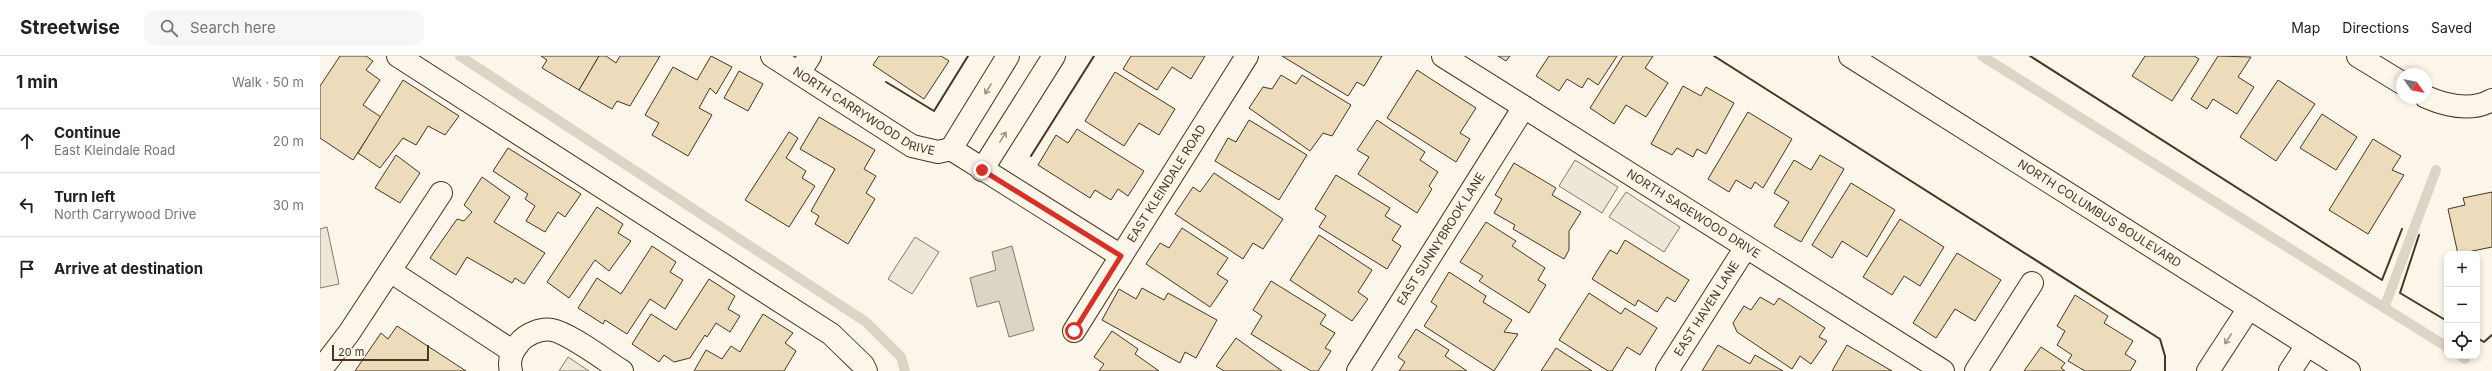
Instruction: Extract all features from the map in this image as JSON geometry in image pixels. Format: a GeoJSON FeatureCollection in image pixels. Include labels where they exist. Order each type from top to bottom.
{"type":"FeatureCollection","features":[{"type":"Feature","properties":{"kind":"street"},"geometry":{"type":"LineString","coordinates":[[398,56],[831,334],[863,365],[866,371]]}},
{"type":"Feature","properties":{"kind":"street","name":"NORTH CARRYWOOD DRIVE"},"geometry":{"type":"LineString","coordinates":[[772,56],[805,65],[912,146],[938,152],[951,149],[982,170],[1121,256]]}},
{"type":"Feature","properties":{"kind":"street"},"geometry":{"type":"LineString","coordinates":[[951,149],[1008,56]]}},
{"type":"Feature","properties":{"kind":"street"},"geometry":{"type":"LineString","coordinates":[[982,170],[1054,56]]}},
{"type":"Feature","properties":{"kind":"street","name":"EAST KLEINDALE ROAD"},"geometry":{"type":"LineString","coordinates":[[1074,331],[1247,56]]}},
{"type":"Feature","properties":{"kind":"street","name":"NORTH SAGEWOOD DRIVE"},"geometry":{"type":"LineString","coordinates":[[1443,56],[1943,371]]}},
{"type":"Feature","properties":{"kind":"street","name":"NORTH COLUMBUS BOULEVARD"},"geometry":{"type":"LineString","coordinates":[[1850,56],[2349,371]]}},
{"type":"Feature","properties":{"kind":"street"},"geometry":{"type":"LineString","coordinates":[[2358,56],[2396,79]]}},
{"type":"Feature","properties":{"kind":"street"},"geometry":{"type":"LineString","coordinates":[[2432,99],[2453,106],[2469,107],[2492,100]]}},
{"type":"Feature","properties":{"kind":"street","name":"EAST SUNNYBROOK LANE"},"geometry":{"type":"LineString","coordinates":[[1358,371],[1524,107]]}},
{"type":"Feature","properties":{"kind":"street"},"geometry":{"type":"LineString","coordinates":[[323,364],[349,333],[441,193]]}},
{"type":"Feature","properties":{"kind":"street","name":"EAST HAVEN LANE"},"geometry":{"type":"LineString","coordinates":[[1667,371],[1746,247]]}},
{"type":"Feature","properties":{"kind":"street"},"geometry":{"type":"LineString","coordinates":[[390,271],[512,361],[522,339],[536,332],[553,330],[567,336],[622,371]]}},
{"type":"Feature","properties":{"kind":"street"},"geometry":{"type":"LineString","coordinates":[[1976,371],[2032,283]]}},
{"type":"Feature","properties":{"kind":"street"},"geometry":{"type":"LineString","coordinates":[[2208,371],[2249,308]]}},
{"type":"Feature","properties":{"kind":"street"},"geometry":{"type":"LineString","coordinates":[[2290,371],[2307,345]]}},
{"type":"Feature","properties":{"kind":"shaded area"},"geometry":{"type":"Polygon","coordinates":[[[1575,160],[1618,187],[1602,213],[1559,186],[1575,160]]]}},
{"type":"Feature","properties":{"kind":"shaded area"},"geometry":{"type":"Polygon","coordinates":[[[1626,192],[1680,227],[1664,252],[1609,217],[1626,192]]]}},
{"type":"Feature","properties":{"kind":"shaded area"},"geometry":{"type":"Polygon","coordinates":[[[327,227],[339,284],[320,288],[320,229],[327,227]]]}},
{"type":"Feature","properties":{"kind":"shaded area"},"geometry":{"type":"Polygon","coordinates":[[[915,237],[939,252],[912,294],[888,279],[915,237]]]}},
{"type":"Feature","properties":{"kind":"shaded area"},"geometry":{"type":"Polygon","coordinates":[[[1012,246],[1034,330],[1009,337],[999,301],[977,307],[970,278],[996,270],[992,252],[1012,246]]]}},
{"type":"Feature","properties":{"kind":"shaded area"},"geometry":{"type":"Polygon","coordinates":[[[568,357],[589,371],[559,371],[568,357]]]}},
{"type":"Feature","properties":{"kind":"building"},"geometry":{"type":"Polygon","coordinates":[[[340,56],[366,56],[373,61],[366,70],[380,80],[363,105],[381,117],[353,160],[320,138],[320,86],[340,56]]]}},
{"type":"Feature","properties":{"kind":"building"},"geometry":{"type":"Polygon","coordinates":[[[541,56],[599,56],[579,90],[542,68],[547,60],[541,56]]]}},
{"type":"Feature","properties":{"kind":"building"},"geometry":{"type":"Polygon","coordinates":[[[599,56],[606,56],[616,63],[620,56],[660,56],[630,106],[617,101],[612,109],[579,90],[599,56]]]}},
{"type":"Feature","properties":{"kind":"building"},"geometry":{"type":"Polygon","coordinates":[[[711,56],[732,67],[716,94],[710,88],[699,108],[712,115],[688,156],[652,135],[659,123],[645,115],[673,67],[697,80],[711,56]]]}},
{"type":"Feature","properties":{"kind":"building"},"geometry":{"type":"Polygon","coordinates":[[[879,56],[941,56],[949,61],[924,99],[873,65],[879,56]]]}},
{"type":"Feature","properties":{"kind":"building"},"geometry":{"type":"Polygon","coordinates":[[[1131,56],[1205,56],[1191,79],[1172,67],[1157,90],[1123,69],[1131,56]]]}},
{"type":"Feature","properties":{"kind":"building"},"geometry":{"type":"Polygon","coordinates":[[[1282,56],[1382,56],[1364,86],[1357,82],[1348,96],[1282,56]]]}},
{"type":"Feature","properties":{"kind":"building"},"geometry":{"type":"Polygon","coordinates":[[[1498,56],[1510,56],[1506,61],[1498,56]]]}},
{"type":"Feature","properties":{"kind":"building"},"geometry":{"type":"Polygon","coordinates":[[[1549,56],[1617,56],[1598,85],[1588,78],[1582,88],[1567,79],[1559,91],[1536,76],[1549,56]]]}},
{"type":"Feature","properties":{"kind":"building"},"geometry":{"type":"Polygon","coordinates":[[[1623,56],[1653,56],[1645,68],[1668,83],[1646,117],[1626,105],[1614,124],[1590,108],[1623,56]]]}},
{"type":"Feature","properties":{"kind":"building"},"geometry":{"type":"Polygon","coordinates":[[[2145,56],[2194,56],[2199,59],[2172,101],[2132,76],[2145,56]]]}},
{"type":"Feature","properties":{"kind":"building"},"geometry":{"type":"Polygon","coordinates":[[[2218,56],[2251,57],[2238,77],[2254,87],[2237,114],[2213,99],[2207,109],[2191,99],[2218,56]]]}},
{"type":"Feature","properties":{"kind":"building"},"geometry":{"type":"Polygon","coordinates":[[[1417,70],[1476,108],[1460,133],[1470,139],[1456,162],[1387,118],[1417,70]]]}},
{"type":"Feature","properties":{"kind":"building"},"geometry":{"type":"Polygon","coordinates":[[[739,71],[763,84],[748,111],[724,98],[739,71]]]}},
{"type":"Feature","properties":{"kind":"building"},"geometry":{"type":"Polygon","coordinates":[[[1115,72],[1175,109],[1159,135],[1139,123],[1124,146],[1085,121],[1115,72]]]}},
{"type":"Feature","properties":{"kind":"building"},"geometry":{"type":"Polygon","coordinates":[[[1281,75],[1296,84],[1302,75],[1351,105],[1332,136],[1323,133],[1310,151],[1249,108],[1263,87],[1272,89],[1281,75]]]}},
{"type":"Feature","properties":{"kind":"building"},"geometry":{"type":"Polygon","coordinates":[[[403,80],[459,116],[445,135],[428,126],[416,145],[403,138],[380,168],[358,153],[403,80]]]}},
{"type":"Feature","properties":{"kind":"building"},"geometry":{"type":"Polygon","coordinates":[[[2278,80],[2315,104],[2276,161],[2240,137],[2278,80]]]}},
{"type":"Feature","properties":{"kind":"building"},"geometry":{"type":"Polygon","coordinates":[[[1683,86],[1701,96],[1706,87],[1734,103],[1706,154],[1697,149],[1693,157],[1677,148],[1672,155],[1651,144],[1683,86]]]}},
{"type":"Feature","properties":{"kind":"building"},"geometry":{"type":"Polygon","coordinates":[[[1748,112],[1792,139],[1763,188],[1755,182],[1751,189],[1736,180],[1729,192],[1708,179],[1748,112]]]}},
{"type":"Feature","properties":{"kind":"building"},"geometry":{"type":"Polygon","coordinates":[[[2322,114],[2357,137],[2336,170],[2300,148],[2322,114]]]}},
{"type":"Feature","properties":{"kind":"building"},"geometry":{"type":"Polygon","coordinates":[[[819,117],[875,150],[864,169],[876,176],[866,193],[875,199],[848,244],[815,224],[819,216],[811,211],[835,169],[800,149],[819,117]]]}},
{"type":"Feature","properties":{"kind":"building"},"geometry":{"type":"Polygon","coordinates":[[[1249,120],[1307,155],[1279,200],[1215,161],[1228,138],[1236,142],[1249,120]]]}},
{"type":"Feature","properties":{"kind":"building"},"geometry":{"type":"Polygon","coordinates":[[[1377,120],[1425,152],[1420,160],[1438,172],[1429,186],[1432,189],[1417,213],[1358,174],[1369,157],[1357,150],[1377,120]]]}},
{"type":"Feature","properties":{"kind":"building"},"geometry":{"type":"Polygon","coordinates":[[[1077,129],[1144,171],[1128,196],[1118,189],[1111,200],[1095,190],[1090,198],[1038,165],[1056,135],[1068,143],[1077,129]]]}},
{"type":"Feature","properties":{"kind":"building"},"geometry":{"type":"Polygon","coordinates":[[[789,132],[798,138],[786,158],[806,171],[802,178],[815,186],[789,227],[745,200],[789,132]]]}},
{"type":"Feature","properties":{"kind":"building"},"geometry":{"type":"Polygon","coordinates":[[[2373,139],[2401,156],[2392,170],[2404,175],[2368,234],[2329,210],[2373,139]]]}},
{"type":"Feature","properties":{"kind":"building"},"geometry":{"type":"Polygon","coordinates":[[[508,148],[581,194],[565,217],[558,212],[545,232],[526,221],[535,206],[525,199],[528,194],[493,171],[508,148]]]}},
{"type":"Feature","properties":{"kind":"building"},"geometry":{"type":"Polygon","coordinates":[[[396,155],[420,173],[400,203],[375,188],[396,155]]]}},
{"type":"Feature","properties":{"kind":"building"},"geometry":{"type":"Polygon","coordinates":[[[1820,155],[1844,169],[1801,242],[1774,226],[1789,202],[1774,193],[1794,160],[1811,170],[1820,155]]]}},
{"type":"Feature","properties":{"kind":"building"},"geometry":{"type":"Polygon","coordinates":[[[1514,163],[1556,188],[1552,195],[1581,212],[1569,231],[1569,250],[1564,259],[1513,229],[1515,225],[1494,213],[1502,199],[1495,195],[1514,163]]]}},
{"type":"Feature","properties":{"kind":"building"},"geometry":{"type":"Polygon","coordinates":[[[1214,173],[1283,219],[1263,249],[1253,243],[1243,259],[1175,214],[1193,187],[1200,192],[1214,173]]]}},
{"type":"Feature","properties":{"kind":"building"},"geometry":{"type":"Polygon","coordinates":[[[1336,175],[1390,208],[1385,216],[1401,226],[1392,240],[1401,246],[1387,269],[1319,227],[1326,216],[1315,209],[1336,175]]]}},
{"type":"Feature","properties":{"kind":"building"},"geometry":{"type":"Polygon","coordinates":[[[482,177],[510,197],[494,222],[545,253],[524,284],[515,278],[512,283],[467,257],[456,275],[430,258],[457,219],[464,221],[472,212],[464,205],[482,177]]]}},
{"type":"Feature","properties":{"kind":"building"},"geometry":{"type":"Polygon","coordinates":[[[1851,183],[1895,210],[1867,257],[1842,241],[1832,258],[1812,245],[1851,183]]]}},
{"type":"Feature","properties":{"kind":"building"},"geometry":{"type":"Polygon","coordinates":[[[2492,192],[2492,247],[2473,251],[2457,251],[2448,209],[2465,205],[2463,198],[2492,192]]]}},
{"type":"Feature","properties":{"kind":"building"},"geometry":{"type":"Polygon","coordinates":[[[597,207],[623,224],[618,233],[631,241],[609,271],[595,260],[569,298],[547,282],[597,207]]]}},
{"type":"Feature","properties":{"kind":"building"},"geometry":{"type":"Polygon","coordinates":[[[1900,219],[1944,247],[1920,286],[1904,276],[1892,295],[1863,277],[1900,219]]]}},
{"type":"Feature","properties":{"kind":"building"},"geometry":{"type":"Polygon","coordinates":[[[1486,222],[1516,241],[1512,246],[1545,268],[1538,280],[1546,285],[1529,313],[1479,281],[1483,276],[1460,262],[1486,222]]]}},
{"type":"Feature","properties":{"kind":"building"},"geometry":{"type":"Polygon","coordinates":[[[1182,228],[1228,258],[1217,274],[1228,281],[1210,307],[1146,264],[1160,243],[1169,248],[1182,228]]]}},
{"type":"Feature","properties":{"kind":"building"},"geometry":{"type":"Polygon","coordinates":[[[1319,235],[1372,270],[1358,292],[1368,299],[1352,321],[1290,280],[1319,235]]]}},
{"type":"Feature","properties":{"kind":"building"},"geometry":{"type":"Polygon","coordinates":[[[1625,240],[1689,280],[1675,302],[1667,297],[1657,312],[1638,300],[1635,306],[1592,279],[1610,250],[1617,254],[1625,240]]]}},
{"type":"Feature","properties":{"kind":"building"},"geometry":{"type":"Polygon","coordinates":[[[652,246],[676,262],[670,272],[683,280],[665,309],[650,299],[627,334],[605,320],[603,324],[578,308],[597,278],[621,294],[652,246]]]}},
{"type":"Feature","properties":{"kind":"building"},"geometry":{"type":"Polygon","coordinates":[[[1957,253],[2001,280],[1975,321],[1955,309],[1936,338],[1913,323],[1957,253]]]}},
{"type":"Feature","properties":{"kind":"building"},"geometry":{"type":"Polygon","coordinates":[[[1449,272],[1486,296],[1483,302],[1512,320],[1504,332],[1518,334],[1494,371],[1424,326],[1437,306],[1431,302],[1449,272]]]}},
{"type":"Feature","properties":{"kind":"building"},"geometry":{"type":"Polygon","coordinates":[[[709,279],[735,296],[728,309],[740,316],[730,332],[716,323],[707,337],[705,335],[690,358],[674,362],[664,355],[659,362],[632,344],[651,314],[676,330],[709,279]]]}},
{"type":"Feature","properties":{"kind":"building"},"geometry":{"type":"Polygon","coordinates":[[[1271,281],[1326,315],[1320,324],[1335,333],[1325,348],[1331,351],[1318,371],[1311,371],[1251,334],[1262,316],[1253,310],[1271,281]]]}},
{"type":"Feature","properties":{"kind":"building"},"geometry":{"type":"Polygon","coordinates":[[[1142,288],[1164,300],[1168,293],[1217,320],[1196,358],[1185,352],[1180,363],[1102,320],[1119,289],[1136,299],[1142,288]]]}},
{"type":"Feature","properties":{"kind":"building"},"geometry":{"type":"Polygon","coordinates":[[[1589,293],[1621,314],[1625,308],[1657,328],[1640,355],[1627,347],[1612,371],[1608,371],[1559,340],[1589,293]]]}},
{"type":"Feature","properties":{"kind":"building"},"geometry":{"type":"Polygon","coordinates":[[[2075,295],[2108,316],[2104,323],[2133,341],[2125,354],[2136,361],[2130,371],[2085,371],[2068,361],[2072,355],[2057,345],[2065,331],[2057,326],[2075,295]]]}},
{"type":"Feature","properties":{"kind":"building"},"geometry":{"type":"Polygon","coordinates":[[[1760,297],[1774,305],[1779,298],[1825,328],[1819,337],[1827,341],[1811,364],[1800,356],[1792,369],[1737,332],[1733,323],[1744,306],[1751,310],[1760,297]]]}},
{"type":"Feature","properties":{"kind":"building"},"geometry":{"type":"Polygon","coordinates":[[[763,314],[793,333],[785,343],[796,351],[784,371],[694,371],[706,350],[722,359],[731,346],[740,352],[763,314]]]}},
{"type":"Feature","properties":{"kind":"building"},"geometry":{"type":"Polygon","coordinates":[[[397,326],[466,371],[355,371],[381,333],[388,339],[397,326]]]}},
{"type":"Feature","properties":{"kind":"building"},"geometry":{"type":"Polygon","coordinates":[[[1416,329],[1449,350],[1445,356],[1467,371],[1399,371],[1405,362],[1398,357],[1416,329]]]}},
{"type":"Feature","properties":{"kind":"building"},"geometry":{"type":"Polygon","coordinates":[[[1112,331],[1138,349],[1135,354],[1159,371],[1099,371],[1104,364],[1094,357],[1112,331]]]}},
{"type":"Feature","properties":{"kind":"building"},"geometry":{"type":"Polygon","coordinates":[[[1236,338],[1282,371],[1224,371],[1216,366],[1236,338]]]}},
{"type":"Feature","properties":{"kind":"building"},"geometry":{"type":"Polygon","coordinates":[[[1718,345],[1750,364],[1755,355],[1783,371],[1702,371],[1718,345]]]}},
{"type":"Feature","properties":{"kind":"building"},"geometry":{"type":"Polygon","coordinates":[[[1847,345],[1892,371],[1832,371],[1847,345]]]}},
{"type":"Feature","properties":{"kind":"building"},"geometry":{"type":"Polygon","coordinates":[[[2041,347],[2065,363],[2061,368],[2065,371],[2024,371],[2041,347]]]}},
{"type":"Feature","properties":{"kind":"building"},"geometry":{"type":"Polygon","coordinates":[[[1556,348],[1592,371],[1541,371],[1556,348]]]}},
{"type":"Feature","properties":{"kind":"waterway"},"geometry":{"type":"LineString","coordinates":[[460,56],[866,322],[901,357],[905,371]]}},
{"type":"Feature","properties":{"kind":"waterway"},"geometry":{"type":"LineString","coordinates":[[1982,56],[2444,345]]}},
{"type":"Feature","properties":{"kind":"waterway"},"geometry":{"type":"LineString","coordinates":[[2384,308],[2436,170]]}},
{"type":"Feature","properties":{"kind":"wall"},"geometry":{"type":"LineString","coordinates":[[886,82],[934,111],[968,56]]}},
{"type":"Feature","properties":{"kind":"wall"},"geometry":{"type":"LineString","coordinates":[[1031,156],[1094,56]]}},
{"type":"Feature","properties":{"kind":"wall"},"geometry":{"type":"LineString","coordinates":[[1714,56],[2160,339],[2165,356],[2165,371]]}},
{"type":"Feature","properties":{"kind":"wall"},"geometry":{"type":"LineString","coordinates":[[2030,56],[2382,280],[2402,229]]}},
{"type":"Feature","properties":{"kind":"wall"},"geometry":{"type":"LineString","coordinates":[[2419,235],[2400,293],[2444,319]]}},
{"type":"Feature","properties":{"kind":"wall"},"geometry":{"type":"LineString","coordinates":[[2480,340],[2484,342],[2492,335]]}},
{"type":"Feature","properties":{"kind":"route"},"geometry":{"type":"LineString","coordinates":[[982,170],[1121,256],[1074,331]]}}]}
